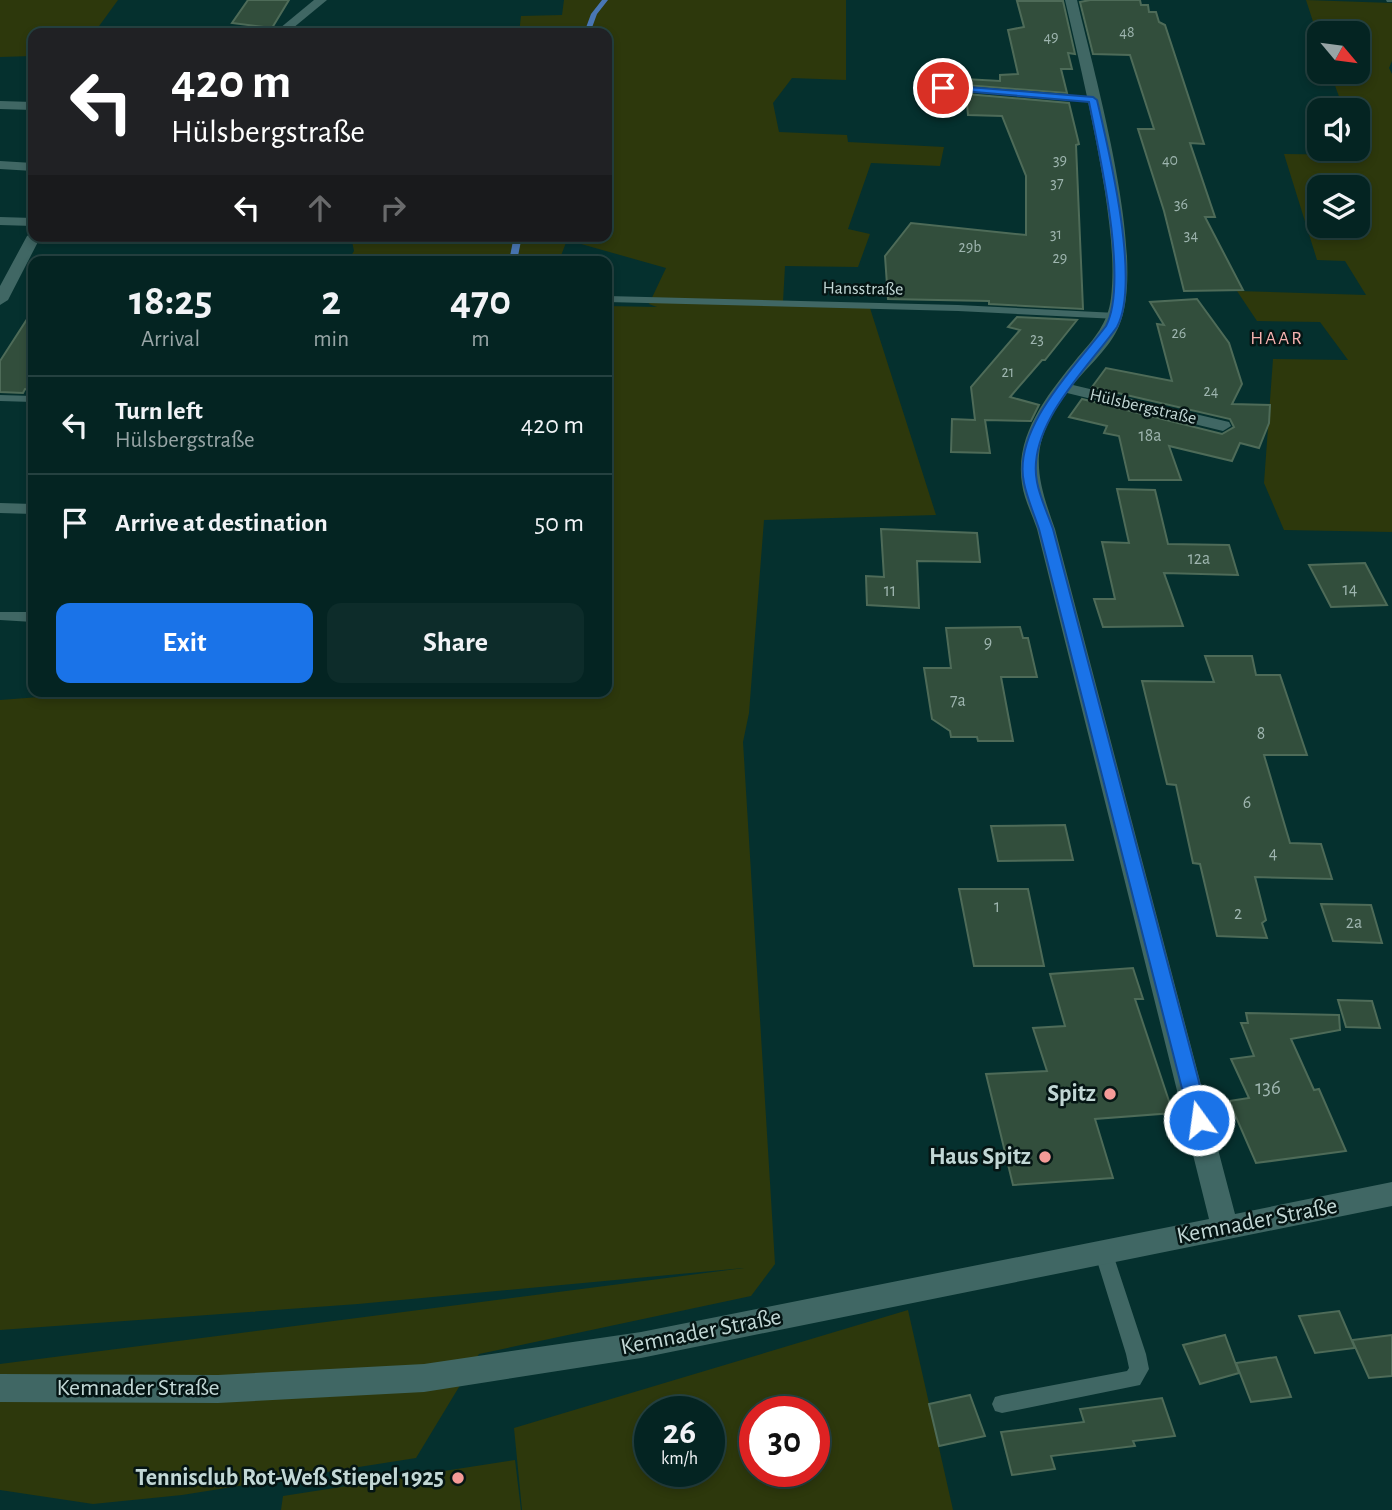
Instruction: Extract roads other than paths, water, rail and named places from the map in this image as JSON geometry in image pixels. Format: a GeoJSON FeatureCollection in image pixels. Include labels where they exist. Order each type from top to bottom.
{"type":"FeatureCollection","features":[{"type":"Feature","properties":{"kind":"street"},"geometry":{"type":"LineString","coordinates":[[286,28],[321,0]]}},
{"type":"Feature","properties":{"kind":"street"},"geometry":{"type":"LineString","coordinates":[[1071,0],[1111,186],[1121,293],[1117,316]]}},
{"type":"Feature","properties":{"kind":"street"},"geometry":{"type":"LineString","coordinates":[[0,105],[28,106]]}},
{"type":"Feature","properties":{"kind":"street"},"geometry":{"type":"LineString","coordinates":[[0,165],[28,167]]}},
{"type":"Feature","properties":{"kind":"street"},"geometry":{"type":"LineString","coordinates":[[0,221],[28,222]]}},
{"type":"Feature","properties":{"kind":"street"},"geometry":{"type":"LineString","coordinates":[[0,300],[31,242]]}},
{"type":"Feature","properties":{"kind":"street","name":"Hülsbergstraße"},"geometry":{"type":"LineString","coordinates":[[1117,316],[1042,420],[1033,442],[1030,481],[1046,529],[1157,951],[1225,1227]]}},
{"type":"Feature","properties":{"kind":"street","name":"Hülsbergstraße"},"geometry":{"type":"LineString","coordinates":[[1064,388],[1223,426]]}},
{"type":"Feature","properties":{"kind":"street"},"geometry":{"type":"LineString","coordinates":[[0,508],[28,509]]}},
{"type":"Feature","properties":{"kind":"street","name":"Kemnader Straße"},"geometry":{"type":"LineString","coordinates":[[0,1388],[218,1389],[424,1378],[641,1345],[1392,1194]]}},
{"type":"Feature","properties":{"kind":"lane"},"geometry":{"type":"LineString","coordinates":[[929,86],[1093,100]]}},
{"type":"Feature","properties":{"kind":"lane","name":"Hansstraße"},"geometry":{"type":"LineString","coordinates":[[612,299],[958,308],[1117,316]]}},
{"type":"Feature","properties":{"kind":"lane"},"geometry":{"type":"LineString","coordinates":[[0,398],[28,399]]}},
{"type":"Feature","properties":{"kind":"lane"},"geometry":{"type":"LineString","coordinates":[[0,616],[28,616]]}},
{"type":"Feature","properties":{"kind":"lane"},"geometry":{"type":"LineString","coordinates":[[1002,1404],[1133,1379],[1139,1369],[1136,1354],[1103,1251]]}},
{"type":"Feature","properties":{"kind":"waterway"},"geometry":{"type":"LineString","coordinates":[[589,28],[594,14],[605,0]]}},
{"type":"Feature","properties":{"kind":"waterway"},"geometry":{"type":"LineString","coordinates":[[514,256],[517,242]]}},
{"type":"Feature","properties":{"kind":"place","name":"Spitz"},"geometry":{"type":"Point","coordinates":[1110,1094]}},
{"type":"Feature","properties":{"kind":"place","name":"Haus Spitz"},"geometry":{"type":"Point","coordinates":[1045,1157]}},
{"type":"Feature","properties":{"kind":"place","name":"Tennisclub Rot-Weß Stiepel 1925"},"geometry":{"type":"Point","coordinates":[458,1478]}},
{"type":"Feature","properties":{"kind":"district","name":"HAAR"},"geometry":{"type":"Point","coordinates":[1277,338]}}]}
